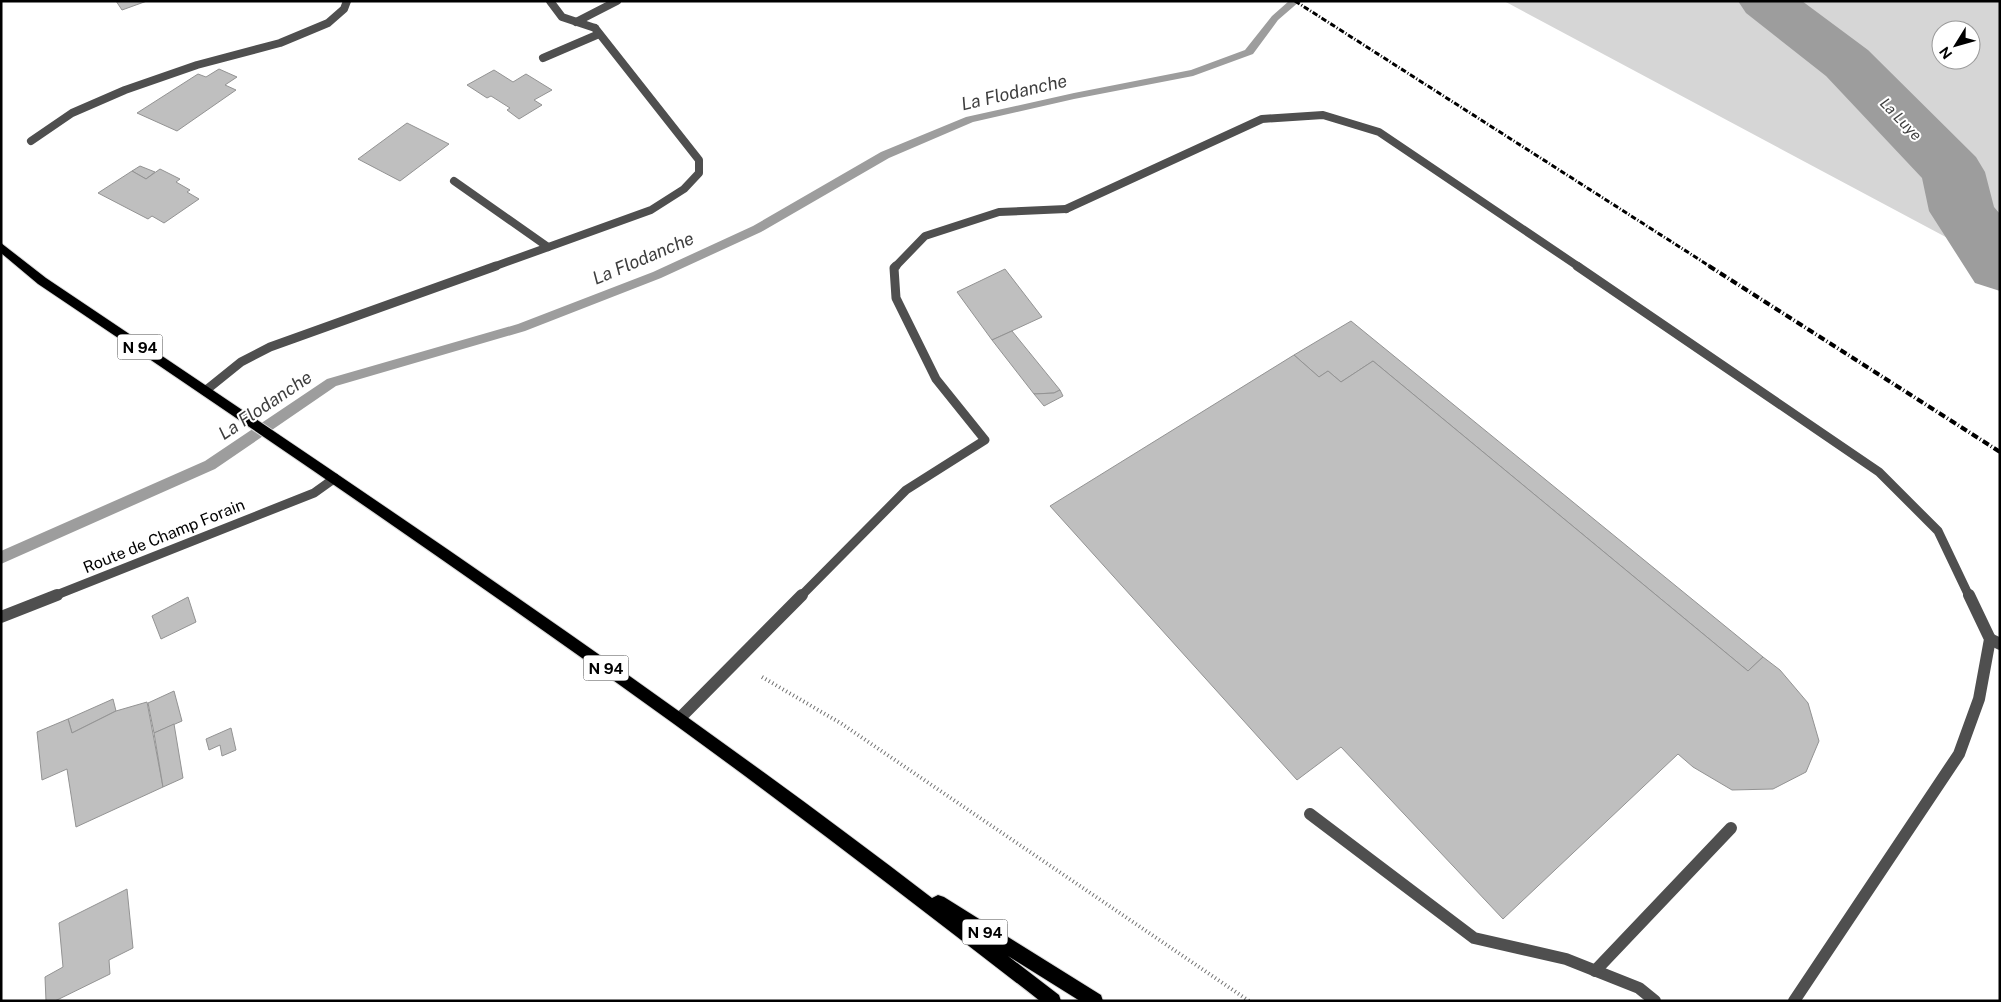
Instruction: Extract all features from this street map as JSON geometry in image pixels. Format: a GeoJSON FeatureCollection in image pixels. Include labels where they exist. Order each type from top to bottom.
{"type":"FeatureCollection","features":[{"type":"Feature","properties":{"kind":"main road","name":"N 94"},"geometry":{"type":"LineString","coordinates":[[1,248],[42,281],[335,478],[679,719],[875,862],[1053,1001]]}},
{"type":"Feature","properties":{"kind":"main road","name":"N 94"},"geometry":{"type":"LineString","coordinates":[[875,862],[1095,1001]]}},
{"type":"Feature","properties":{"kind":"street"},"geometry":{"type":"LineString","coordinates":[[31,141],[72,113],[125,90],[197,65],[280,42],[328,23],[344,9],[347,1]]}},
{"type":"Feature","properties":{"kind":"street"},"geometry":{"type":"LineString","coordinates":[[205,390],[241,362],[270,347],[651,210],[684,189],[699,173],[699,160],[597,31],[562,17],[550,1]]}},
{"type":"Feature","properties":{"kind":"street"},"geometry":{"type":"LineString","coordinates":[[576,22],[617,1]]}},
{"type":"Feature","properties":{"kind":"street"},"geometry":{"type":"LineString","coordinates":[[543,58],[597,31]]}},
{"type":"Feature","properties":{"kind":"street"},"geometry":{"type":"LineString","coordinates":[[679,719],[906,490],[985,440],[936,379],[896,298],[894,268],[925,236],[999,212],[1066,208],[1262,119],[1323,115],[1379,132],[1426,162],[1879,472],[1938,531],[1995,642],[1979,699],[1959,754],[1794,1001]]}},
{"type":"Feature","properties":{"kind":"street"},"geometry":{"type":"LineString","coordinates":[[454,182],[548,247]]}},
{"type":"Feature","properties":{"kind":"street","name":"Route de Champ Forain"},"geometry":{"type":"LineString","coordinates":[[1,617],[314,493],[335,478]]}},
{"type":"Feature","properties":{"kind":"street"},"geometry":{"type":"LineString","coordinates":[[1310,814],[1474,938],[1566,959],[1639,988],[1655,1001]]}},
{"type":"Feature","properties":{"kind":"street"},"geometry":{"type":"LineString","coordinates":[[1595,971],[1731,828]]}},
{"type":"Feature","properties":{"kind":"path"},"geometry":{"type":"LineString","coordinates":[[736,661],[842,724],[1249,1001]]}},
{"type":"Feature","properties":{"kind":"shaded area"},"geometry":{"type":"Polygon","coordinates":[[[1504,1],[2000,1],[2000,266],[1504,1]]]}},
{"type":"Feature","properties":{"kind":"building"},"geometry":{"type":"Polygon","coordinates":[[[116,1],[147,1],[122,10],[116,1]]]}},
{"type":"Feature","properties":{"kind":"building"},"geometry":{"type":"Polygon","coordinates":[[[219,69],[237,77],[225,85],[236,90],[177,131],[137,113],[198,74],[206,77],[219,69]]]}},
{"type":"Feature","properties":{"kind":"building"},"geometry":{"type":"Polygon","coordinates":[[[494,70],[513,82],[526,74],[552,90],[534,100],[542,105],[519,119],[507,110],[510,108],[491,96],[487,98],[467,85],[494,70]]]}},
{"type":"Feature","properties":{"kind":"building"},"geometry":{"type":"Polygon","coordinates":[[[407,123],[449,144],[400,181],[358,159],[407,123]]]}},
{"type":"Feature","properties":{"kind":"building"},"geometry":{"type":"Polygon","coordinates":[[[140,166],[155,172],[146,179],[132,171],[140,166]]]}},
{"type":"Feature","properties":{"kind":"building"},"geometry":{"type":"Polygon","coordinates":[[[160,169],[180,179],[176,182],[190,190],[187,192],[199,199],[164,223],[152,216],[148,219],[98,193],[132,171],[146,179],[160,169]]]}},
{"type":"Feature","properties":{"kind":"building"},"geometry":{"type":"Polygon","coordinates":[[[1005,269],[1042,317],[992,340],[957,292],[1005,269]]]}},
{"type":"Feature","properties":{"kind":"building"},"geometry":{"type":"Polygon","coordinates":[[[1351,321],[1763,657],[1748,671],[1373,361],[1341,382],[1328,371],[1319,377],[1294,355],[1351,321]]]}},
{"type":"Feature","properties":{"kind":"building"},"geometry":{"type":"Polygon","coordinates":[[[1012,331],[1060,390],[1054,393],[1034,394],[992,340],[1012,331]]]}},
{"type":"Feature","properties":{"kind":"building"},"geometry":{"type":"Polygon","coordinates":[[[1294,355],[1319,377],[1328,371],[1341,382],[1373,361],[1748,671],[1763,657],[1780,670],[1808,703],[1819,741],[1806,772],[1773,789],[1732,790],[1693,767],[1678,754],[1503,919],[1341,747],[1297,780],[1050,506],[1294,355]]]}},
{"type":"Feature","properties":{"kind":"building"},"geometry":{"type":"Polygon","coordinates":[[[1060,390],[1063,396],[1044,406],[1034,394],[1054,393],[1060,390]]]}},
{"type":"Feature","properties":{"kind":"building"},"geometry":{"type":"Polygon","coordinates":[[[188,597],[196,622],[161,639],[152,616],[188,597]]]}},
{"type":"Feature","properties":{"kind":"building"},"geometry":{"type":"Polygon","coordinates":[[[174,691],[182,721],[154,733],[148,703],[174,691]]]}},
{"type":"Feature","properties":{"kind":"building"},"geometry":{"type":"Polygon","coordinates":[[[113,699],[116,711],[72,733],[68,719],[113,699]]]}},
{"type":"Feature","properties":{"kind":"building"},"geometry":{"type":"Polygon","coordinates":[[[147,702],[163,787],[76,827],[67,769],[42,780],[37,732],[68,719],[72,733],[116,711],[147,702]]]}},
{"type":"Feature","properties":{"kind":"building"},"geometry":{"type":"Polygon","coordinates":[[[174,724],[183,778],[163,787],[154,733],[174,724]]]}},
{"type":"Feature","properties":{"kind":"building"},"geometry":{"type":"Polygon","coordinates":[[[231,728],[236,750],[222,756],[220,745],[209,750],[206,739],[231,728]]]}},
{"type":"Feature","properties":{"kind":"building"},"geometry":{"type":"Polygon","coordinates":[[[127,889],[133,948],[109,960],[110,974],[55,1001],[46,1001],[45,977],[63,967],[59,923],[127,889]]]}},
{"type":"Feature","properties":{"kind":"waterway","name":"La Flodanche"},"geometry":{"type":"LineString","coordinates":[[1,558],[210,465],[332,382],[521,328],[657,275],[757,229],[885,155],[970,119],[1074,96],[1193,73],[1249,52],[1275,18],[1295,1]]}},
{"type":"Feature","properties":{"kind":"waterway","name":"La Luye"},"geometry":{"type":"LineString","coordinates":[[1766,1],[1847,63],[1953,172],[1962,211],[2000,266]]}},
{"type":"Feature","properties":{"kind":"railway"},"geometry":{"type":"LineString","coordinates":[[1295,1],[1711,267]]}},
{"type":"Feature","properties":{"kind":"railway"},"geometry":{"type":"LineString","coordinates":[[1709,266],[2000,452]]}}]}
